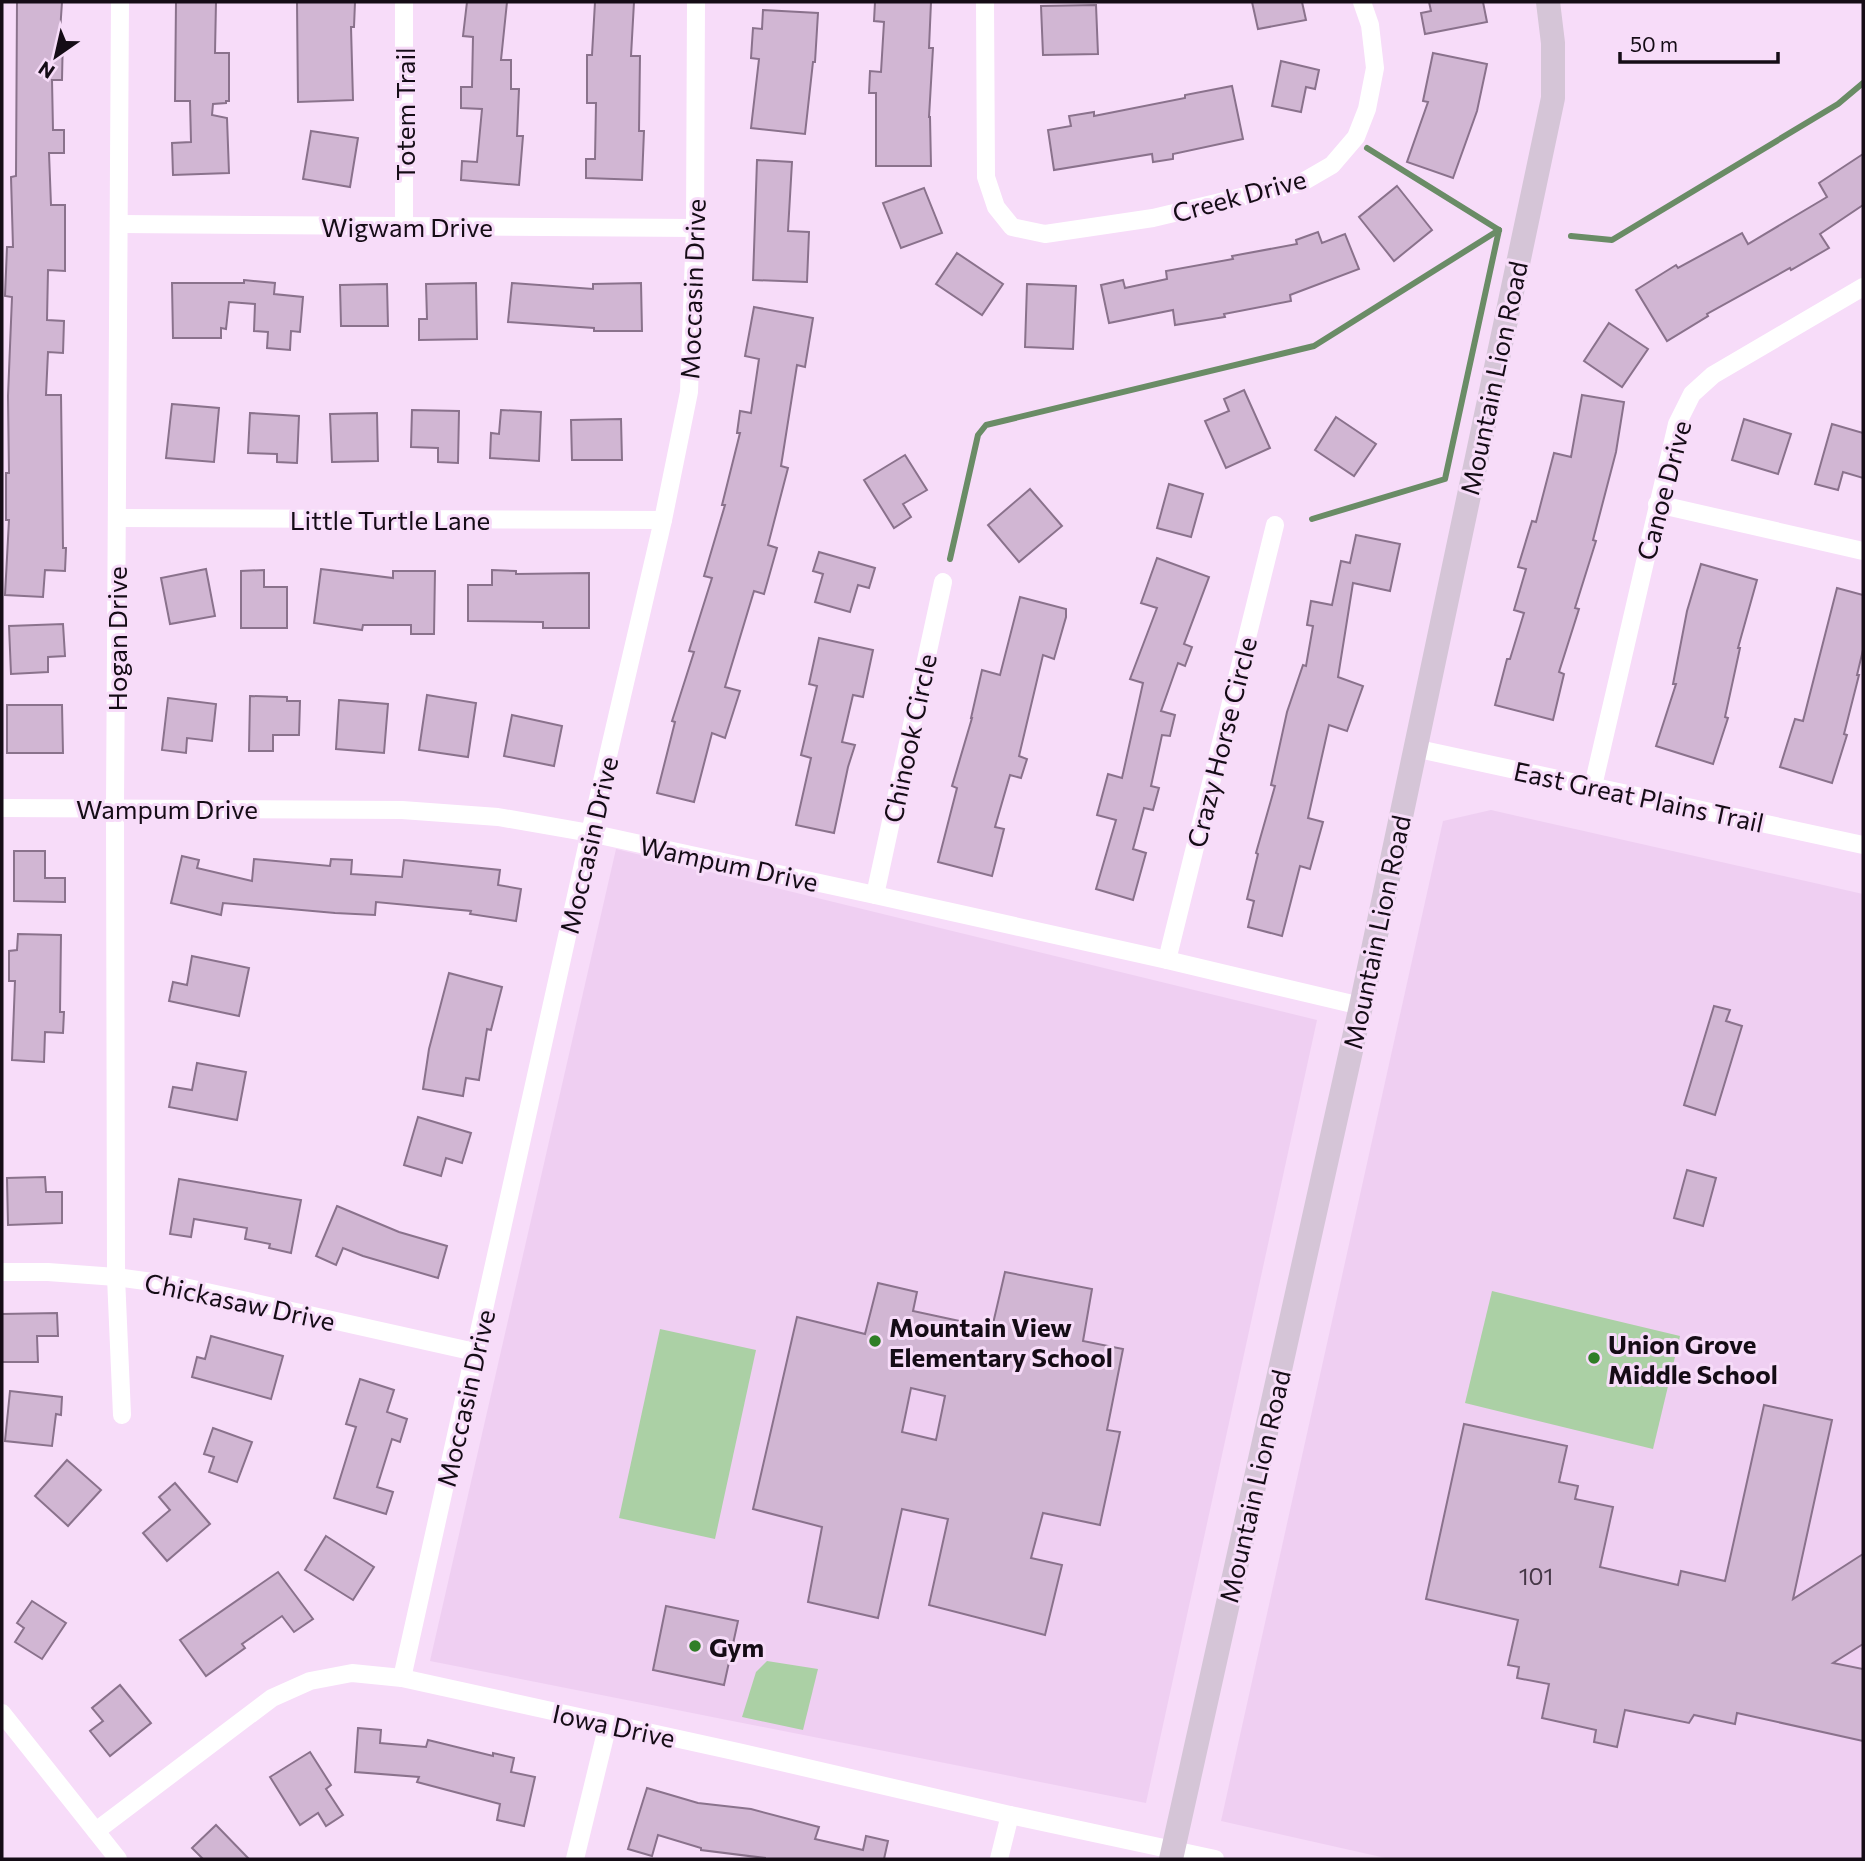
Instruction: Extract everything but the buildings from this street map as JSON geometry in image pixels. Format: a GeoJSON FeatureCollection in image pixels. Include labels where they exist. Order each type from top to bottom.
{"type":"FeatureCollection","features":[{"type":"Feature","properties":{"kind":"street","name":"Hogan Drive"},"geometry":{"type":"LineString","coordinates":[[120,2],[115,807],[116,1277],[122,1415]]}},
{"type":"Feature","properties":{"kind":"street","name":"Totem Trail"},"geometry":{"type":"LineString","coordinates":[[404,2],[404,226]]}},
{"type":"Feature","properties":{"kind":"street","name":"Moccasin Drive"},"geometry":{"type":"LineString","coordinates":[[402,1678],[590,833],[663,520],[689,392],[695,228],[696,2]]}},
{"type":"Feature","properties":{"kind":"street","name":"Creek Drive"},"geometry":{"type":"LineString","coordinates":[[985,2],[986,177],[996,207],[1012,227],[1045,234],[1153,218],[1301,183],[1332,165],[1356,137],[1367,108],[1375,68],[1370,25],[1362,2]]}},
{"type":"Feature","properties":{"kind":"street","name":"Mountain Lion Road"},"geometry":{"type":"LineString","coordinates":[[1171,1854],[1361,1006],[1553,98],[1553,43],[1548,2]]}},
{"type":"Feature","properties":{"kind":"street","name":"Wigwam Drive"},"geometry":{"type":"LineString","coordinates":[[120,224],[695,228]]}},
{"type":"Feature","properties":{"kind":"street","name":"Canoe Drive"},"geometry":{"type":"LineString","coordinates":[[1593,786],[1677,424],[1692,394],[1713,374],[1863,287]]}},
{"type":"Feature","properties":{"kind":"street"},"geometry":{"type":"LineString","coordinates":[[1657,504],[1863,551]]}},
{"type":"Feature","properties":{"kind":"street","name":"Little Turtle Lane"},"geometry":{"type":"LineString","coordinates":[[117,518],[663,520]]}},
{"type":"Feature","properties":{"kind":"street","name":"Crazy Horse Circle"},"geometry":{"type":"LineString","coordinates":[[1167,960],[1275,525]]}},
{"type":"Feature","properties":{"kind":"street","name":"Chinook Circle"},"geometry":{"type":"LineString","coordinates":[[875,895],[943,582]]}},
{"type":"Feature","properties":{"kind":"street","name":"East Great Plains Trail"},"geometry":{"type":"LineString","coordinates":[[1414,748],[1863,845]]}},
{"type":"Feature","properties":{"kind":"street","name":"Wampum Drive"},"geometry":{"type":"LineString","coordinates":[[2,808],[402,810],[498,817],[590,833],[875,895],[1361,1006]]}},
{"type":"Feature","properties":{"kind":"street","name":"Chickasaw Drive"},"geometry":{"type":"LineString","coordinates":[[2,1272],[116,1277],[175,1285],[475,1352]]}},
{"type":"Feature","properties":{"kind":"street","name":"Iowa Drive"},"geometry":{"type":"LineString","coordinates":[[96,1831],[272,1698],[310,1681],[352,1673],[402,1678],[752,1755],[1171,1854],[1215,1859]]}},
{"type":"Feature","properties":{"kind":"street"},"geometry":{"type":"LineString","coordinates":[[2,1713],[118,1859]]}},
{"type":"Feature","properties":{"kind":"street"},"geometry":{"type":"LineString","coordinates":[[575,1859],[608,1724]]}},
{"type":"Feature","properties":{"kind":"street"},"geometry":{"type":"LineString","coordinates":[[999,1859],[1010,1815]]}},
{"type":"Feature","properties":{"kind":"shaded area","name":"Union Grove Middle School"},"geometry":{"type":"Polygon","coordinates":[[[1491,810],[1863,894],[1863,1859],[1390,1859],[1221,1821],[1443,821],[1491,810]]]}},
{"type":"Feature","properties":{"kind":"shaded area","name":"Mountain View Elementary School"},"geometry":{"type":"Polygon","coordinates":[[[616,849],[1317,1020],[1146,1803],[430,1661],[616,849]]]}},
{"type":"Feature","properties":{"kind":"green space"},"geometry":{"type":"Polygon","coordinates":[[[1492,1291],[1680,1336],[1653,1449],[1465,1403],[1492,1291]]]}},
{"type":"Feature","properties":{"kind":"green space"},"geometry":{"type":"Polygon","coordinates":[[[660,1329],[756,1350],[715,1539],[619,1518],[660,1329]]]}},
{"type":"Feature","properties":{"kind":"green space"},"geometry":{"type":"Polygon","coordinates":[[[767,1661],[818,1669],[803,1730],[742,1717],[756,1672],[767,1661]]]}},
{"type":"Feature","properties":{"kind":"waterway"},"geometry":{"type":"LineString","coordinates":[[1571,236],[1612,240],[1838,104],[1863,83]]}},
{"type":"Feature","properties":{"kind":"waterway"},"geometry":{"type":"LineString","coordinates":[[1367,148],[1499,230]]}},
{"type":"Feature","properties":{"kind":"waterway"},"geometry":{"type":"LineString","coordinates":[[1312,519],[1445,479],[1499,230]]}},
{"type":"Feature","properties":{"kind":"waterway"},"geometry":{"type":"LineString","coordinates":[[950,559],[978,435],[986,425],[1314,346],[1499,230]]}},
{"type":"Feature","properties":{"kind":"place","name":"Mountain View Elementary School"},"geometry":{"type":"Point","coordinates":[875,1341]}},
{"type":"Feature","properties":{"kind":"place","name":"Union Grove Middle School"},"geometry":{"type":"Point","coordinates":[1594,1358]}},
{"type":"Feature","properties":{"kind":"place","name":"Gym"},"geometry":{"type":"Point","coordinates":[695,1646]}}]}
